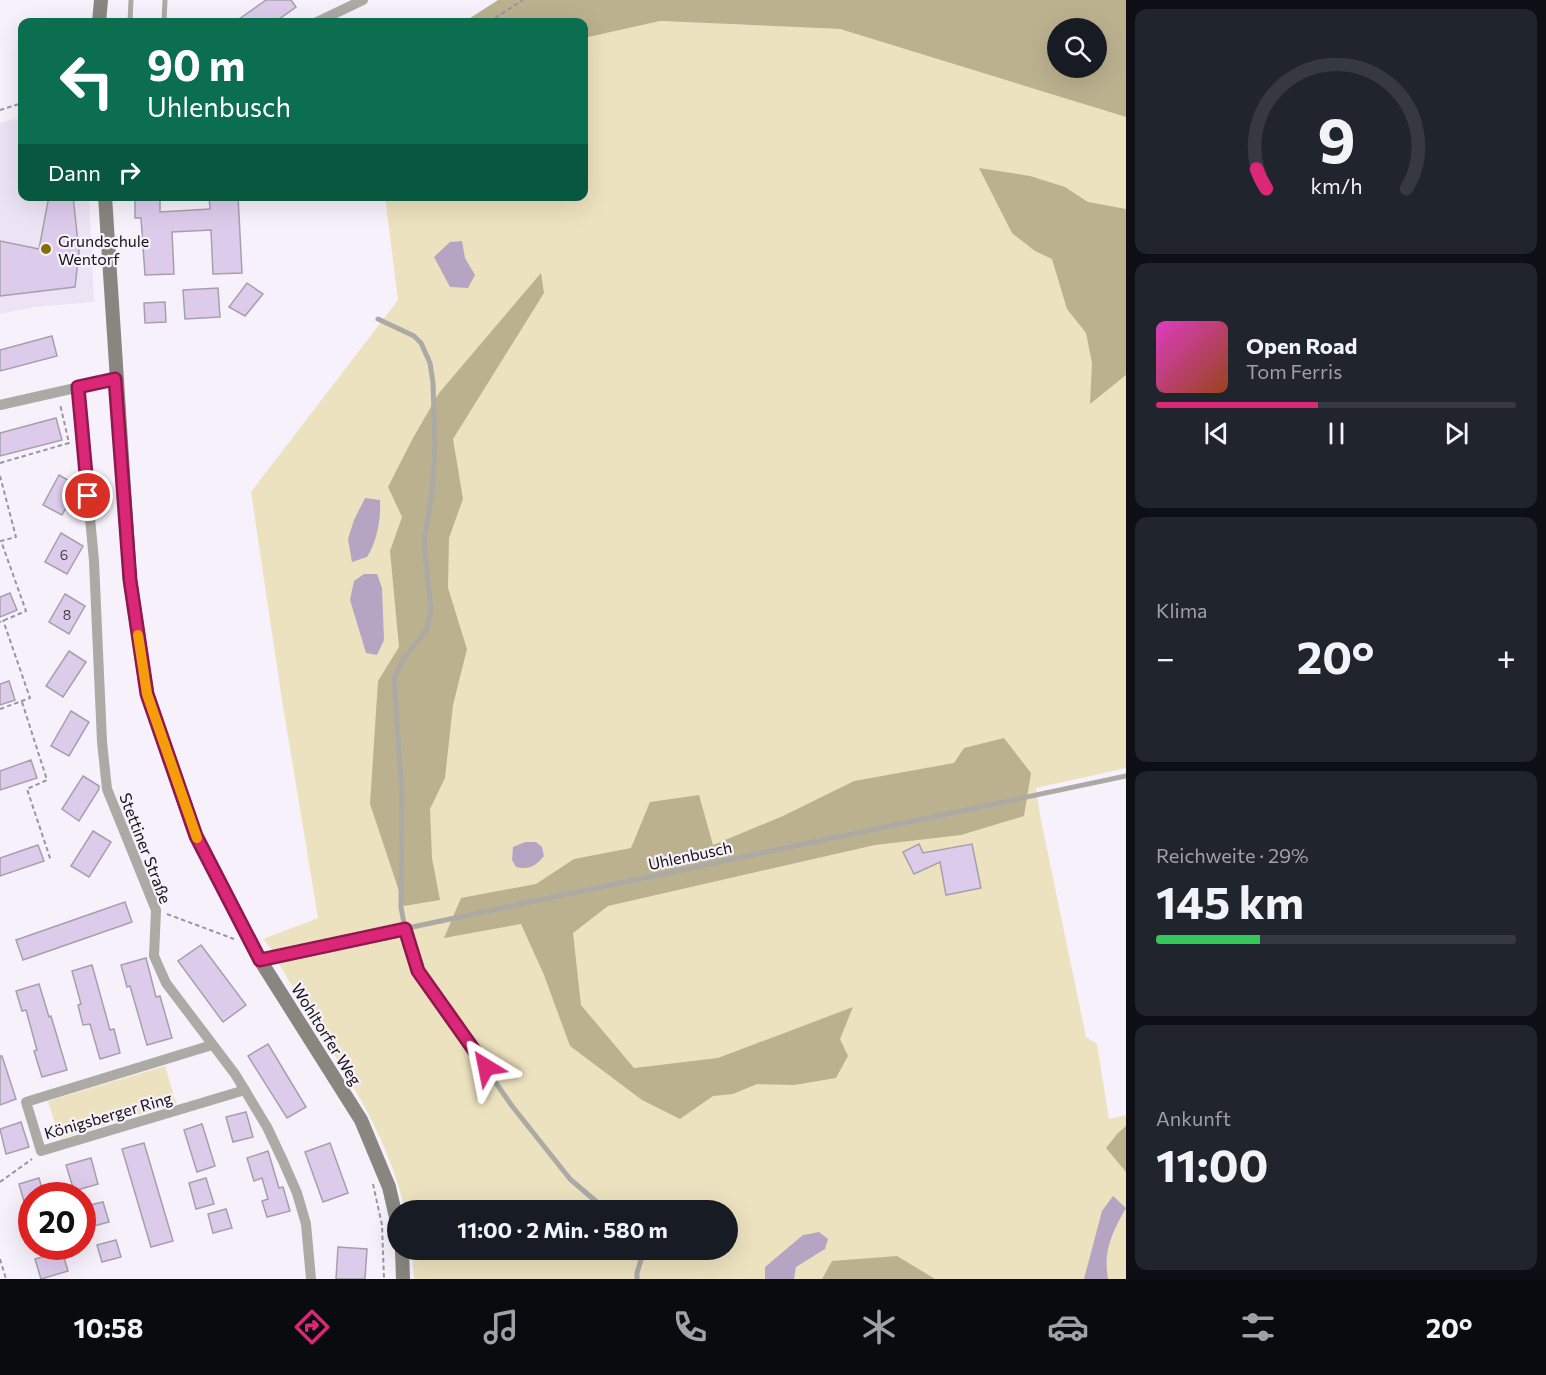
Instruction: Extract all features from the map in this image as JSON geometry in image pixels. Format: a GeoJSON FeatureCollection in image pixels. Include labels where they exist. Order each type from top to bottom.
{"type":"FeatureCollection","features":[{"type":"Feature","properties":{"kind":"main road"},"geometry":{"type":"LineString","coordinates":[[99,18],[101,0]]}},
{"type":"Feature","properties":{"kind":"main road","name":"Wohltorfer Weg"},"geometry":{"type":"LineString","coordinates":[[105,201],[115,379],[130,580],[147,694],[196,836],[260,960],[361,1120],[391,1200]]}},
{"type":"Feature","properties":{"kind":"main road"},"geometry":{"type":"LineString","coordinates":[[402,1260],[403,1279]]}},
{"type":"Feature","properties":{"kind":"street"},"geometry":{"type":"LineString","coordinates":[[326,18],[363,0]]}},
{"type":"Feature","properties":{"kind":"street"},"geometry":{"type":"LineString","coordinates":[[0,405],[115,379]]}},
{"type":"Feature","properties":{"kind":"street","name":"Stettiner Straße"},"geometry":{"type":"LineString","coordinates":[[78,387],[94,561],[102,742],[107,789],[156,910],[154,956],[166,982],[245,1090],[267,1127],[297,1193],[306,1224],[310,1279]]}},
{"type":"Feature","properties":{"kind":"street","name":"Königsberger Ring"},"geometry":{"type":"LineString","coordinates":[[212,1045],[26,1102],[41,1151],[245,1090]]}},
{"type":"Feature","properties":{"kind":"lane"},"geometry":{"type":"LineString","coordinates":[[130,18],[131,0]]}},
{"type":"Feature","properties":{"kind":"lane"},"geometry":{"type":"LineString","coordinates":[[164,18],[165,0]]}},
{"type":"Feature","properties":{"kind":"lane"},"geometry":{"type":"LineString","coordinates":[[378,319],[414,336],[421,343],[430,363],[433,383],[435,445],[432,492],[424,542],[431,612],[426,631],[404,658],[394,678],[402,796],[401,907],[405,929],[418,971],[512,1106],[570,1179],[594,1200]]}},
{"type":"Feature","properties":{"kind":"lane","name":"Uhlenbusch"},"geometry":{"type":"LineString","coordinates":[[260,960],[1126,776]]}},
{"type":"Feature","properties":{"kind":"lane"},"geometry":{"type":"LineString","coordinates":[[637,1279],[641,1260]]}},
{"type":"Feature","properties":{"kind":"path"},"geometry":{"type":"LineString","coordinates":[[495,18],[523,0]]}},
{"type":"Feature","properties":{"kind":"path"},"geometry":{"type":"LineString","coordinates":[[0,110],[18,104]]}},
{"type":"Feature","properties":{"kind":"path"},"geometry":{"type":"LineString","coordinates":[[0,463],[69,443],[57,393]]}},
{"type":"Feature","properties":{"kind":"path"},"geometry":{"type":"LineString","coordinates":[[0,476],[16,537],[1,541],[26,611],[2,621],[30,698],[0,709]]}},
{"type":"Feature","properties":{"kind":"path"},"geometry":{"type":"LineString","coordinates":[[22,702],[47,780],[27,789],[51,861]]}},
{"type":"Feature","properties":{"kind":"path"},"geometry":{"type":"LineString","coordinates":[[156,910],[234,939]]}},
{"type":"Feature","properties":{"kind":"path"},"geometry":{"type":"LineString","coordinates":[[0,1182],[41,1151]]}},
{"type":"Feature","properties":{"kind":"path"},"geometry":{"type":"LineString","coordinates":[[373,1184],[382,1225],[384,1279]]}},
{"type":"Feature","properties":{"kind":"path"},"geometry":{"type":"LineString","coordinates":[[0,1259],[6,1279]]}},
{"type":"Feature","properties":{"kind":"shaded area"},"geometry":{"type":"Polygon","coordinates":[[[498,0],[1126,0],[1126,117],[840,29],[660,21],[588,37],[588,18],[470,18],[498,0]]]}},
{"type":"Feature","properties":{"kind":"shaded area"},"geometry":{"type":"Polygon","coordinates":[[[659,21],[841,29],[1126,117],[1126,768],[1036,788],[1086,1037],[1097,1044],[1109,1119],[1126,1115],[1126,1279],[414,1279],[413,1260],[738,1260],[738,1200],[402,1200],[395,1174],[364,1107],[263,939],[318,918],[251,492],[398,300],[386,201],[588,201],[588,37],[659,21]]]}},
{"type":"Feature","properties":{"kind":"shaded area","name":"Grundschule Wentorf"},"geometry":{"type":"Polygon","coordinates":[[[18,118],[18,201],[89,201],[94,302],[35,307],[0,314],[0,123],[18,118]]]}},
{"type":"Feature","properties":{"kind":"shaded area"},"geometry":{"type":"Polygon","coordinates":[[[979,168],[1030,176],[1065,187],[1088,202],[1126,209],[1126,375],[1090,404],[1092,363],[1086,333],[1067,309],[1052,259],[1035,251],[1012,233],[979,168]]]}},
{"type":"Feature","properties":{"kind":"shaded area"},"geometry":{"type":"Polygon","coordinates":[[[462,241],[465,258],[475,275],[468,288],[450,287],[434,257],[450,242],[462,241]]]}},
{"type":"Feature","properties":{"kind":"shaded area"},"geometry":{"type":"Polygon","coordinates":[[[541,273],[544,293],[453,439],[463,499],[449,538],[448,588],[467,649],[453,705],[445,778],[430,809],[432,858],[440,900],[404,906],[370,804],[378,681],[399,647],[390,551],[402,517],[388,487],[439,393],[541,273]]]}},
{"type":"Feature","properties":{"kind":"shaded area"},"geometry":{"type":"Polygon","coordinates":[[[365,498],[380,500],[378,530],[367,557],[352,562],[348,539],[365,498]]]}},
{"type":"Feature","properties":{"kind":"shaded area"},"geometry":{"type":"Polygon","coordinates":[[[364,574],[377,574],[382,588],[384,640],[377,655],[366,653],[350,600],[354,581],[364,574]]]}},
{"type":"Feature","properties":{"kind":"shaded area"},"geometry":{"type":"Polygon","coordinates":[[[1004,738],[1031,773],[1024,816],[961,835],[875,845],[608,906],[573,933],[581,1005],[634,1068],[718,1058],[853,1007],[840,1039],[848,1056],[836,1078],[794,1085],[757,1084],[733,1094],[713,1096],[680,1119],[642,1100],[570,1046],[544,975],[521,924],[444,938],[461,898],[536,884],[574,859],[631,848],[650,802],[699,795],[713,845],[783,816],[854,781],[954,763],[964,748],[1004,738]]]}},
{"type":"Feature","properties":{"kind":"shaded area"},"geometry":{"type":"Polygon","coordinates":[[[525,842],[536,842],[542,847],[544,856],[532,866],[516,867],[512,860],[513,847],[525,842]]]}},
{"type":"Feature","properties":{"kind":"shaded area"},"geometry":{"type":"Polygon","coordinates":[[[165,1066],[176,1103],[60,1139],[48,1101],[165,1066]]]}},
{"type":"Feature","properties":{"kind":"shaded area"},"geometry":{"type":"Polygon","coordinates":[[[1126,1126],[1126,1172],[1106,1148],[1126,1126]]]}},
{"type":"Feature","properties":{"kind":"shaded area"},"geometry":{"type":"Polygon","coordinates":[[[1113,1196],[1126,1208],[1110,1242],[1107,1259],[1108,1279],[1084,1279],[1102,1211],[1113,1196]]]}},
{"type":"Feature","properties":{"kind":"shaded area"},"geometry":{"type":"Polygon","coordinates":[[[819,1232],[828,1239],[825,1249],[796,1267],[794,1279],[765,1279],[765,1267],[803,1235],[819,1232]]]}},
{"type":"Feature","properties":{"kind":"shaded area"},"geometry":{"type":"Polygon","coordinates":[[[897,1256],[935,1279],[822,1279],[832,1261],[897,1256]]]}},
{"type":"Feature","properties":{"kind":"building"},"geometry":{"type":"Polygon","coordinates":[[[266,0],[291,0],[296,7],[281,18],[241,18],[266,0]]]}},
{"type":"Feature","properties":{"kind":"building"},"geometry":{"type":"Polygon","coordinates":[[[48,201],[74,201],[79,252],[75,287],[0,296],[0,241],[39,249],[48,201]]]}},
{"type":"Feature","properties":{"kind":"building"},"geometry":{"type":"Polygon","coordinates":[[[135,201],[160,201],[160,212],[210,209],[209,201],[238,201],[242,273],[213,274],[211,230],[172,232],[174,274],[145,275],[141,218],[135,218],[135,201]]]}},
{"type":"Feature","properties":{"kind":"building"},"geometry":{"type":"Polygon","coordinates":[[[247,283],[263,294],[245,316],[229,307],[247,283]]]}},
{"type":"Feature","properties":{"kind":"building"},"geometry":{"type":"Polygon","coordinates":[[[218,288],[220,317],[185,319],[183,290],[218,288]]]}},
{"type":"Feature","properties":{"kind":"building"},"geometry":{"type":"Polygon","coordinates":[[[165,302],[166,322],[145,323],[144,303],[165,302]]]}},
{"type":"Feature","properties":{"kind":"building"},"geometry":{"type":"Polygon","coordinates":[[[52,336],[57,356],[0,371],[0,350],[52,336]]]}},
{"type":"Feature","properties":{"kind":"building"},"geometry":{"type":"Polygon","coordinates":[[[56,418],[62,440],[0,456],[0,433],[56,418]]]}},
{"type":"Feature","properties":{"kind":"building"},"geometry":{"type":"Polygon","coordinates":[[[59,475],[78,486],[62,515],[43,505],[59,475]]]}},
{"type":"Feature","properties":{"kind":"building"},"geometry":{"type":"Polygon","coordinates":[[[61,533],[83,546],[67,574],[45,562],[61,533]]]}},
{"type":"Feature","properties":{"kind":"building"},"geometry":{"type":"Polygon","coordinates":[[[10,593],[17,610],[0,617],[0,597],[10,593]]]}},
{"type":"Feature","properties":{"kind":"building"},"geometry":{"type":"Polygon","coordinates":[[[65,594],[85,606],[69,634],[49,622],[65,594]]]}},
{"type":"Feature","properties":{"kind":"building"},"geometry":{"type":"Polygon","coordinates":[[[69,651],[86,662],[63,697],[46,686],[69,651]]]}},
{"type":"Feature","properties":{"kind":"building"},"geometry":{"type":"Polygon","coordinates":[[[9,681],[15,700],[0,705],[0,684],[9,681]]]}},
{"type":"Feature","properties":{"kind":"building"},"geometry":{"type":"Polygon","coordinates":[[[71,711],[89,722],[69,756],[51,746],[71,711]]]}},
{"type":"Feature","properties":{"kind":"building"},"geometry":{"type":"Polygon","coordinates":[[[31,760],[37,778],[0,790],[0,771],[31,760]]]}},
{"type":"Feature","properties":{"kind":"building"},"geometry":{"type":"Polygon","coordinates":[[[83,776],[99,786],[99,789],[79,821],[62,809],[83,776]]]}},
{"type":"Feature","properties":{"kind":"building"},"geometry":{"type":"Polygon","coordinates":[[[93,831],[111,842],[89,877],[71,866],[93,831]]]}},
{"type":"Feature","properties":{"kind":"building"},"geometry":{"type":"Polygon","coordinates":[[[919,844],[923,853],[972,844],[981,888],[946,895],[940,862],[914,874],[903,852],[919,844]]]}},
{"type":"Feature","properties":{"kind":"building"},"geometry":{"type":"Polygon","coordinates":[[[38,845],[44,861],[0,876],[0,858],[38,845]]]}},
{"type":"Feature","properties":{"kind":"building"},"geometry":{"type":"Polygon","coordinates":[[[125,902],[132,922],[23,960],[16,940],[125,902]]]}},
{"type":"Feature","properties":{"kind":"building"},"geometry":{"type":"Polygon","coordinates":[[[201,945],[246,1005],[223,1022],[178,961],[201,945]]]}},
{"type":"Feature","properties":{"kind":"building"},"geometry":{"type":"Polygon","coordinates":[[[146,958],[156,997],[160,996],[172,1038],[147,1045],[130,986],[127,987],[121,965],[146,958]]]}},
{"type":"Feature","properties":{"kind":"building"},"geometry":{"type":"Polygon","coordinates":[[[92,965],[110,1030],[114,1029],[120,1053],[100,1059],[90,1024],[83,1025],[78,1005],[81,1004],[72,971],[92,965]]]}},
{"type":"Feature","properties":{"kind":"building"},"geometry":{"type":"Polygon","coordinates":[[[39,984],[67,1070],[42,1077],[26,1010],[22,1011],[16,991],[39,984]]]}},
{"type":"Feature","properties":{"kind":"building"},"geometry":{"type":"Polygon","coordinates":[[[268,1044],[306,1107],[287,1118],[248,1056],[268,1044]]]}},
{"type":"Feature","properties":{"kind":"building"},"geometry":{"type":"Polygon","coordinates":[[[0,1056],[2,1056],[16,1099],[0,1105],[0,1056]]]}},
{"type":"Feature","properties":{"kind":"building"},"geometry":{"type":"Polygon","coordinates":[[[246,1112],[253,1137],[233,1142],[226,1117],[246,1112]]]}},
{"type":"Feature","properties":{"kind":"building"},"geometry":{"type":"Polygon","coordinates":[[[21,1122],[29,1147],[6,1154],[0,1129],[21,1122]]]}},
{"type":"Feature","properties":{"kind":"building"},"geometry":{"type":"Polygon","coordinates":[[[202,1124],[215,1166],[197,1172],[184,1130],[202,1124]]]}},
{"type":"Feature","properties":{"kind":"building"},"geometry":{"type":"Polygon","coordinates":[[[144,1143],[173,1241],[151,1247],[122,1149],[144,1143]]]}},
{"type":"Feature","properties":{"kind":"building"},"geometry":{"type":"Polygon","coordinates":[[[330,1143],[348,1193],[323,1202],[305,1152],[330,1143]]]}},
{"type":"Feature","properties":{"kind":"building"},"geometry":{"type":"Polygon","coordinates":[[[268,1151],[279,1188],[283,1187],[290,1211],[267,1217],[262,1201],[268,1199],[262,1178],[254,1181],[247,1158],[268,1151]]]}},
{"type":"Feature","properties":{"kind":"building"},"geometry":{"type":"Polygon","coordinates":[[[91,1158],[98,1184],[96,1185],[96,1182],[71,1182],[66,1165],[91,1158]]]}},
{"type":"Feature","properties":{"kind":"building"},"geometry":{"type":"Polygon","coordinates":[[[39,1178],[40,1182],[26,1182],[39,1178]]]}},
{"type":"Feature","properties":{"kind":"building"},"geometry":{"type":"Polygon","coordinates":[[[206,1178],[214,1204],[196,1209],[189,1183],[206,1178]]]}},
{"type":"Feature","properties":{"kind":"building"},"geometry":{"type":"Polygon","coordinates":[[[103,1202],[109,1222],[96,1225],[96,1204],[103,1202]]]}},
{"type":"Feature","properties":{"kind":"building"},"geometry":{"type":"Polygon","coordinates":[[[226,1209],[232,1228],[213,1233],[208,1214],[226,1209]]]}},
{"type":"Feature","properties":{"kind":"building"},"geometry":{"type":"Polygon","coordinates":[[[116,1240],[121,1257],[102,1262],[97,1245],[116,1240]]]}},
{"type":"Feature","properties":{"kind":"building"},"geometry":{"type":"Polygon","coordinates":[[[338,1247],[367,1249],[365,1279],[336,1279],[338,1247]]]}},
{"type":"Feature","properties":{"kind":"building"},"geometry":{"type":"Polygon","coordinates":[[[35,1260],[65,1260],[68,1271],[41,1279],[35,1260]]]}},
{"type":"Feature","properties":{"kind":"slow traffic"},"geometry":{"type":"LineString","coordinates":[[138,635],[147,694],[197,838]]}},
{"type":"Feature","properties":{"kind":"place","name":"Grundschule Wentorf"},"geometry":{"type":"Point","coordinates":[46,249]}},
{"type":"Feature","properties":{"kind":"route"},"geometry":{"type":"LineString","coordinates":[[88,496],[78,387],[115,379],[130,580],[147,694],[196,836],[260,960],[405,929],[418,971],[486,1067]]}}]}
